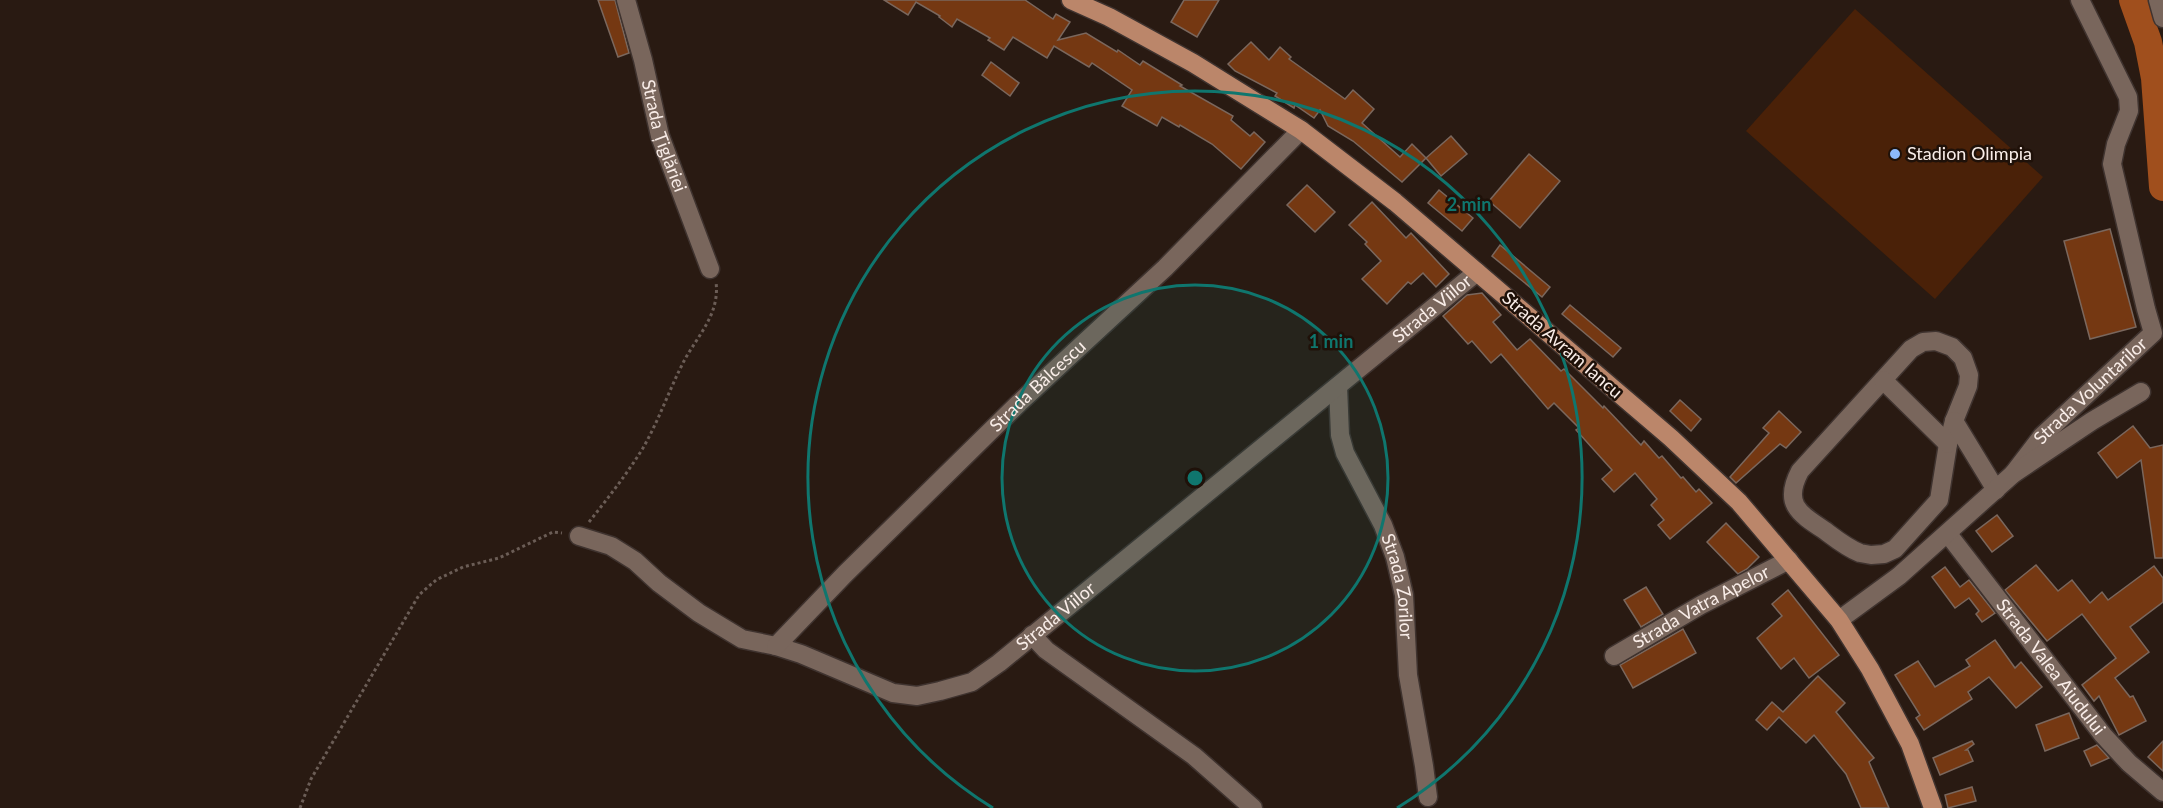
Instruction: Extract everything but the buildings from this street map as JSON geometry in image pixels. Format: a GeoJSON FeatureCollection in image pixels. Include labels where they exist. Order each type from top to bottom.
{"type":"FeatureCollection","features":[{"type":"Feature","properties":{"kind":"main road","name":"Strada Avram Iancu"},"geometry":{"type":"LineString","coordinates":[[1071,0],[1109,17],[1193,63],[1301,130],[1395,202],[1671,438],[1738,502],[1839,621],[1870,669],[1910,744],[1934,808]]}},
{"type":"Feature","properties":{"kind":"street","name":"Strada Țiglăriei"},"geometry":{"type":"LineString","coordinates":[[626,0],[643,60],[660,136],[710,268]]}},
{"type":"Feature","properties":{"kind":"street","name":"Strada Voluntarilor"},"geometry":{"type":"LineString","coordinates":[[2013,474],[2042,436],[2153,333],[2145,309],[2112,164],[2115,144],[2129,111],[2128,97],[2079,0]]}},
{"type":"Feature","properties":{"kind":"street"},"geometry":{"type":"LineString","coordinates":[[2158,0],[2163,18]]}},
{"type":"Feature","properties":{"kind":"street","name":"Strada Bălcescu"},"geometry":{"type":"LineString","coordinates":[[776,646],[844,574],[1011,411],[1165,268],[1301,130]]}},
{"type":"Feature","properties":{"kind":"street","name":"Strada Viilor"},"geometry":{"type":"LineString","coordinates":[[579,536],[611,546],[635,561],[699,613],[742,639],[776,646],[893,693],[917,696],[972,682],[999,663],[1477,272]]}},
{"type":"Feature","properties":{"kind":"street"},"geometry":{"type":"LineString","coordinates":[[1936,341],[1952,347],[1963,357],[1969,375],[1968,386],[1953,422],[1939,500],[1895,549],[1884,554],[1860,553],[1802,515],[1792,499],[1792,485],[1800,471],[1911,349],[1923,342],[1936,341]]}},
{"type":"Feature","properties":{"kind":"street"},"geometry":{"type":"LineString","coordinates":[[1883,380],[1948,444]]}},
{"type":"Feature","properties":{"kind":"street","name":"Strada Zorilor"},"geometry":{"type":"LineString","coordinates":[[1338,386],[1340,435],[1346,453],[1383,525],[1395,557],[1404,595],[1408,675],[1425,766],[1428,797]]}},
{"type":"Feature","properties":{"kind":"street"},"geometry":{"type":"LineString","coordinates":[[1839,621],[1899,576],[2013,474],[2092,421],[2141,392]]}},
{"type":"Feature","properties":{"kind":"street"},"geometry":{"type":"LineString","coordinates":[[1953,422],[1995,490]]}},
{"type":"Feature","properties":{"kind":"street","name":"Strada Valea Aiudului"},"geometry":{"type":"LineString","coordinates":[[1948,534],[2103,735],[2129,763],[2163,792]]}},
{"type":"Feature","properties":{"kind":"street","name":"Strada Vatra Apelor"},"geometry":{"type":"LineString","coordinates":[[1614,656],[1701,605],[1789,560]]}},
{"type":"Feature","properties":{"kind":"street"},"geometry":{"type":"LineString","coordinates":[[1032,635],[1046,650],[1194,756],[1253,808]]}},
{"type":"Feature","properties":{"kind":"path"},"geometry":{"type":"LineString","coordinates":[[300,808],[311,779],[419,595],[436,580],[463,567],[499,558],[553,532],[579,536],[616,488],[643,449],[662,413],[685,360],[710,320],[717,296],[716,283],[710,268]]}},
{"type":"Feature","properties":{"kind":"shaded area","name":"Stadion Olimpia"},"geometry":{"type":"Polygon","coordinates":[[[1855,9],[2043,177],[1935,299],[1746,131],[1855,9]]]}},
{"type":"Feature","properties":{"kind":"waterway"},"geometry":{"type":"LineString","coordinates":[[2133,0],[2148,42],[2155,78],[2163,187]]}},
{"type":"Feature","properties":{"kind":"place","name":"Stadion Olimpia"},"geometry":{"type":"Point","coordinates":[1895,154]}}]}
